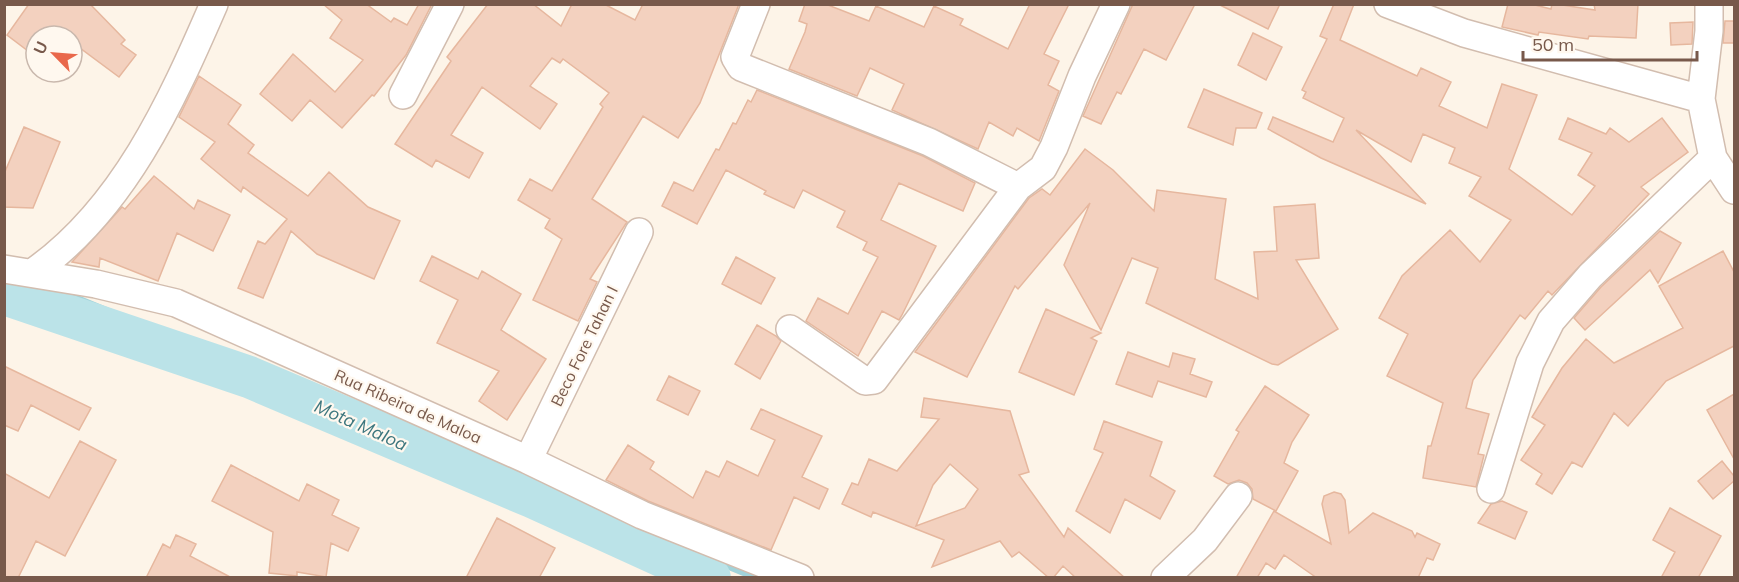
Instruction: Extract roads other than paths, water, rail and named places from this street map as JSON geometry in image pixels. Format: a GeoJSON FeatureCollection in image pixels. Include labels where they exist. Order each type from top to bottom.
{"type":"FeatureCollection","features":[{"type":"Feature","properties":{"kind":"street"},"geometry":{"type":"LineString","coordinates":[[32,273],[54,258],[85,226],[138,158],[174,95],[214,4]]}},
{"type":"Feature","properties":{"kind":"street"},"geometry":{"type":"LineString","coordinates":[[403,95],[450,4]]}},
{"type":"Feature","properties":{"kind":"street"},"geometry":{"type":"LineString","coordinates":[[756,4],[735,57],[741,67],[929,142],[1018,188]]}},
{"type":"Feature","properties":{"kind":"street"},"geometry":{"type":"LineString","coordinates":[[790,329],[865,381],[873,380],[1018,188],[1043,168],[1116,4]]}},
{"type":"Feature","properties":{"kind":"street"},"geometry":{"type":"LineString","coordinates":[[1388,4],[1464,33],[1701,99]]}},
{"type":"Feature","properties":{"kind":"street"},"geometry":{"type":"LineString","coordinates":[[1709,4],[1709,31],[1701,99],[1713,158],[1734,190]]}},
{"type":"Feature","properties":{"kind":"street"},"geometry":{"type":"LineString","coordinates":[[1491,489],[1530,363],[1551,321],[1590,276],[1713,158]]}},
{"type":"Feature","properties":{"kind":"street","name":"Beco Fore Tahan I"},"geometry":{"type":"LineString","coordinates":[[528,460],[639,232]]}},
{"type":"Feature","properties":{"kind":"street","name":"Rua Ribeira de Maloa"},"geometry":{"type":"LineString","coordinates":[[4,268],[96,284],[176,303],[528,460],[642,515],[800,578]]}},
{"type":"Feature","properties":{"kind":"street"},"geometry":{"type":"LineString","coordinates":[[1165,578],[1205,540],[1238,496]]}},
{"type":"Feature","properties":{"kind":"waterway"},"geometry":{"type":"LineString","coordinates":[[54,289],[757,578]]}},
{"type":"Feature","properties":{"kind":"waterway","name":"Mota Maloa"},"geometry":{"type":"LineString","coordinates":[[4,294],[249,377],[532,497],[710,578]]}}]}
